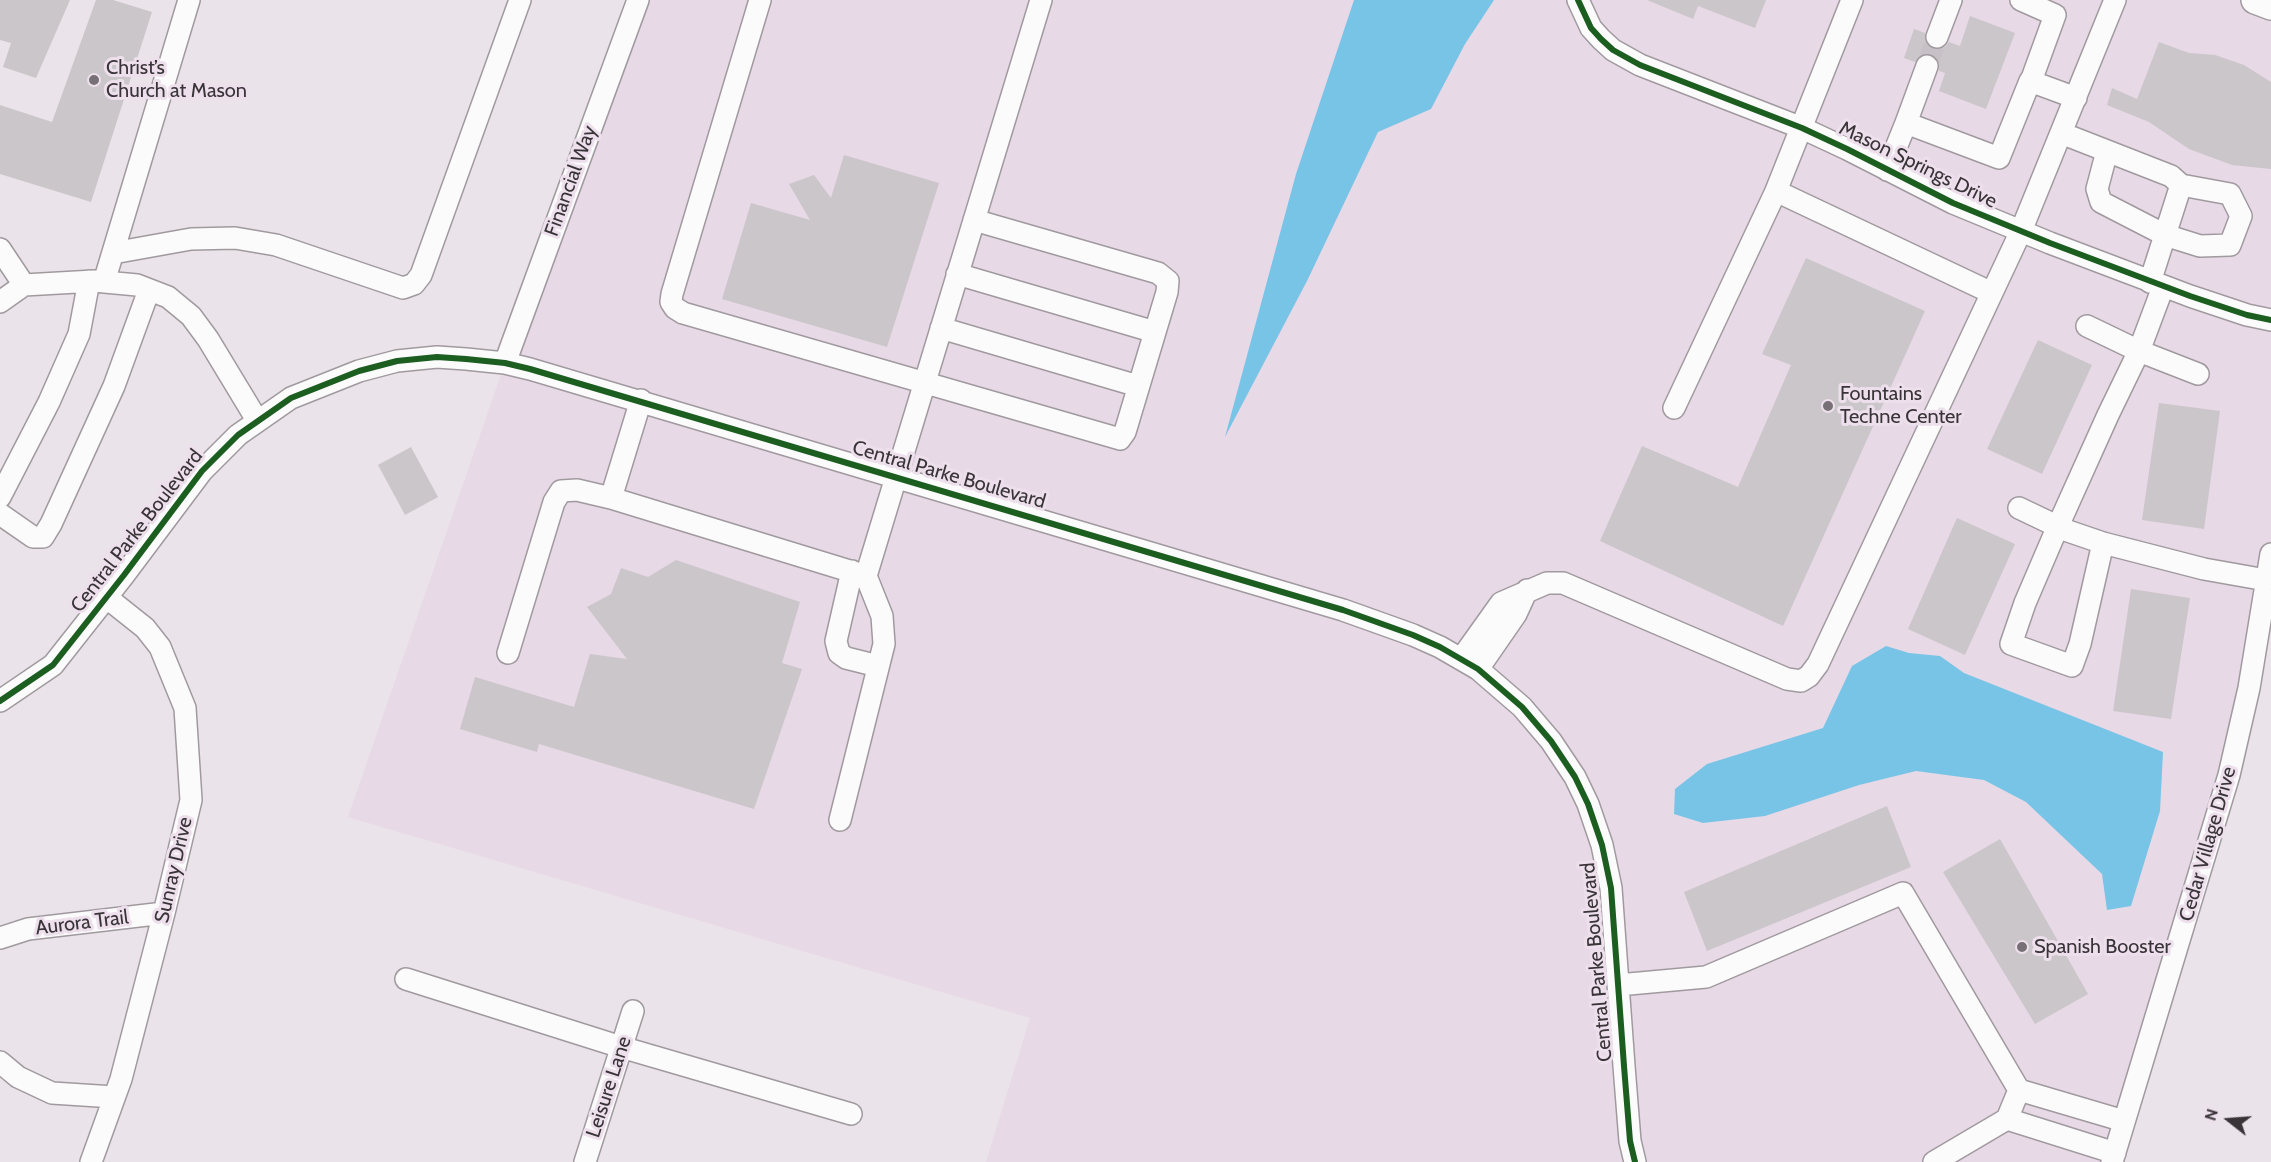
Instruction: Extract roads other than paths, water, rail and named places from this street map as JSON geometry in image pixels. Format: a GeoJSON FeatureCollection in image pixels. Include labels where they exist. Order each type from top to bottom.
{"type":"FeatureCollection","features":[{"type":"Feature","properties":{"kind":"main road"},"geometry":{"type":"LineString","coordinates":[[2254,0],[2271,6]]}},
{"type":"Feature","properties":{"kind":"street"},"geometry":{"type":"LineString","coordinates":[[0,497],[49,402],[79,333],[97,281],[113,253],[189,0]]}},
{"type":"Feature","properties":{"kind":"street"},"geometry":{"type":"LineString","coordinates":[[113,253],[190,238],[235,238],[276,245],[403,288],[414,284],[421,275],[520,0]]}},
{"type":"Feature","properties":{"kind":"street","name":"Financial Way"},"geometry":{"type":"LineString","coordinates":[[505,363],[638,0]]}},
{"type":"Feature","properties":{"kind":"street"},"geometry":{"type":"LineString","coordinates":[[760,0],[671,302],[675,308],[683,313],[1120,439],[1125,432],[1167,292],[1168,281],[1158,273],[974,220]]}},
{"type":"Feature","properties":{"kind":"street"},"geometry":{"type":"LineString","coordinates":[[878,666],[846,658],[839,653],[836,641],[896,476],[1041,0]]}},
{"type":"Feature","properties":{"kind":"street","name":"Mason Springs Drive"},"geometry":{"type":"LineString","coordinates":[[1578,0],[1591,28],[1613,50],[1640,65],[1802,128],[1953,203],[2021,231],[2156,284],[2247,315],[2271,320]]}},
{"type":"Feature","properties":{"kind":"street"},"geometry":{"type":"LineString","coordinates":[[1674,408],[1776,191],[1852,0]]}},
{"type":"Feature","properties":{"kind":"street"},"geometry":{"type":"LineString","coordinates":[[1937,37],[1951,0]]}},
{"type":"Feature","properties":{"kind":"street"},"geometry":{"type":"LineString","coordinates":[[1906,123],[1999,158],[2055,15],[2021,0]]}},
{"type":"Feature","properties":{"kind":"street"},"geometry":{"type":"LineString","coordinates":[[1469,664],[1516,614],[1527,590],[1547,583],[1563,583],[1787,679],[1801,681],[1809,676],[1818,664],[2021,231],[2115,0]]}},
{"type":"Feature","properties":{"kind":"street"},"geometry":{"type":"LineString","coordinates":[[1887,170],[1927,66]]}},
{"type":"Feature","properties":{"kind":"street"},"geometry":{"type":"LineString","coordinates":[[2031,81],[2076,98]]}},
{"type":"Feature","properties":{"kind":"street"},"geometry":{"type":"LineString","coordinates":[[2061,133],[2107,151],[2171,177],[2181,185],[2230,194],[2241,216],[2230,245],[2200,246],[2165,234],[2101,202],[2097,189],[2107,151]]}},
{"type":"Feature","properties":{"kind":"street"},"geometry":{"type":"LineString","coordinates":[[2103,543],[2072,666],[2011,644],[2025,603],[2058,526],[2139,351],[2156,284],[2165,234],[2181,185]]}},
{"type":"Feature","properties":{"kind":"street"},"geometry":{"type":"LineString","coordinates":[[1776,191],[1992,293]]}},
{"type":"Feature","properties":{"kind":"street"},"geometry":{"type":"LineString","coordinates":[[0,249],[24,285]]}},
{"type":"Feature","properties":{"kind":"street"},"geometry":{"type":"LineString","coordinates":[[957,274],[1155,332]]}},
{"type":"Feature","properties":{"kind":"street"},"geometry":{"type":"LineString","coordinates":[[1,304],[24,285],[97,281],[137,285],[168,297],[191,316],[208,339],[257,420]]}},
{"type":"Feature","properties":{"kind":"street"},"geometry":{"type":"LineString","coordinates":[[0,514],[33,537],[43,537],[51,525],[114,386],[149,290]]}},
{"type":"Feature","properties":{"kind":"street"},"geometry":{"type":"LineString","coordinates":[[2087,326],[2139,351],[2198,374]]}},
{"type":"Feature","properties":{"kind":"street"},"geometry":{"type":"LineString","coordinates":[[941,328],[1138,387]]}},
{"type":"Feature","properties":{"kind":"street","name":"Central Parke Boulevard"},"geometry":{"type":"LineString","coordinates":[[0,700],[52,665],[202,471],[237,435],[291,398],[359,371],[398,361],[436,357],[505,363],[641,400],[1343,610],[1413,635],[1469,664],[1522,707],[1551,741],[1575,777],[1588,804],[1602,845],[1611,888],[1629,1130],[1635,1162]]}},
{"type":"Feature","properties":{"kind":"street"},"geometry":{"type":"LineString","coordinates":[[611,498],[641,400]]}},
{"type":"Feature","properties":{"kind":"street"},"geometry":{"type":"LineString","coordinates":[[508,653],[554,502],[561,491],[577,490],[611,498],[859,573],[882,616],[884,644],[840,820]]}},
{"type":"Feature","properties":{"kind":"street"},"geometry":{"type":"LineString","coordinates":[[2019,508],[2103,543],[2204,569],[2266,580]]}},
{"type":"Feature","properties":{"kind":"street","name":"Cedar Village Drive"},"geometry":{"type":"LineString","coordinates":[[2113,1158],[2229,775],[2248,688],[2271,554]]}},
{"type":"Feature","properties":{"kind":"street","name":"Sunray Drive"},"geometry":{"type":"LineString","coordinates":[[91,1162],[121,1078],[165,913],[191,800],[185,708],[160,647],[144,628],[106,597]]}},
{"type":"Feature","properties":{"kind":"street"},"geometry":{"type":"LineString","coordinates":[[1618,985],[1706,977],[1903,893],[2019,1090],[2124,1121]]}},
{"type":"Feature","properties":{"kind":"street","name":"Aurora Trail"},"geometry":{"type":"LineString","coordinates":[[0,938],[28,929],[165,913]]}},
{"type":"Feature","properties":{"kind":"street"},"geometry":{"type":"LineString","coordinates":[[406,979],[621,1047],[850,1114]]}},
{"type":"Feature","properties":{"kind":"street","name":"Leisure Lane"},"geometry":{"type":"LineString","coordinates":[[585,1162],[633,1011]]}},
{"type":"Feature","properties":{"kind":"street"},"geometry":{"type":"LineString","coordinates":[[0,1062],[18,1077],[52,1093],[114,1097]]}},
{"type":"Feature","properties":{"kind":"street"},"geometry":{"type":"LineString","coordinates":[[1934,1162],[2007,1119],[2019,1090]]}},
{"type":"Feature","properties":{"kind":"street"},"geometry":{"type":"LineString","coordinates":[[2007,1119],[2113,1158]]}},
{"type":"Feature","properties":{"kind":"water"},"geometry":{"type":"Polygon","coordinates":[[[1354,0],[1494,0],[1465,44],[1431,109],[1378,132],[1307,281],[1225,437],[1296,174],[1354,0]]]}},
{"type":"Feature","properties":{"kind":"water"},"geometry":{"type":"Polygon","coordinates":[[[1886,646],[1909,653],[1940,656],[1964,673],[2163,752],[2160,811],[2131,906],[2107,910],[2102,874],[2026,802],[1984,780],[1916,771],[1859,785],[1765,816],[1703,823],[1674,814],[1675,789],[1707,764],[1823,728],[1852,666],[1886,646]]]}},
{"type":"Feature","properties":{"kind":"tunnel"},"geometry":{"type":"LineString","coordinates":[[1927,66],[1937,37]]}},
{"type":"Feature","properties":{"kind":"place","name":"Christ’s Church at Mason"},"geometry":{"type":"Point","coordinates":[94,80]}},
{"type":"Feature","properties":{"kind":"place","name":"Fountains Techne Center"},"geometry":{"type":"Point","coordinates":[1828,406]}},
{"type":"Feature","properties":{"kind":"place","name":"Spanish Booster"},"geometry":{"type":"Point","coordinates":[2022,947]}}]}
